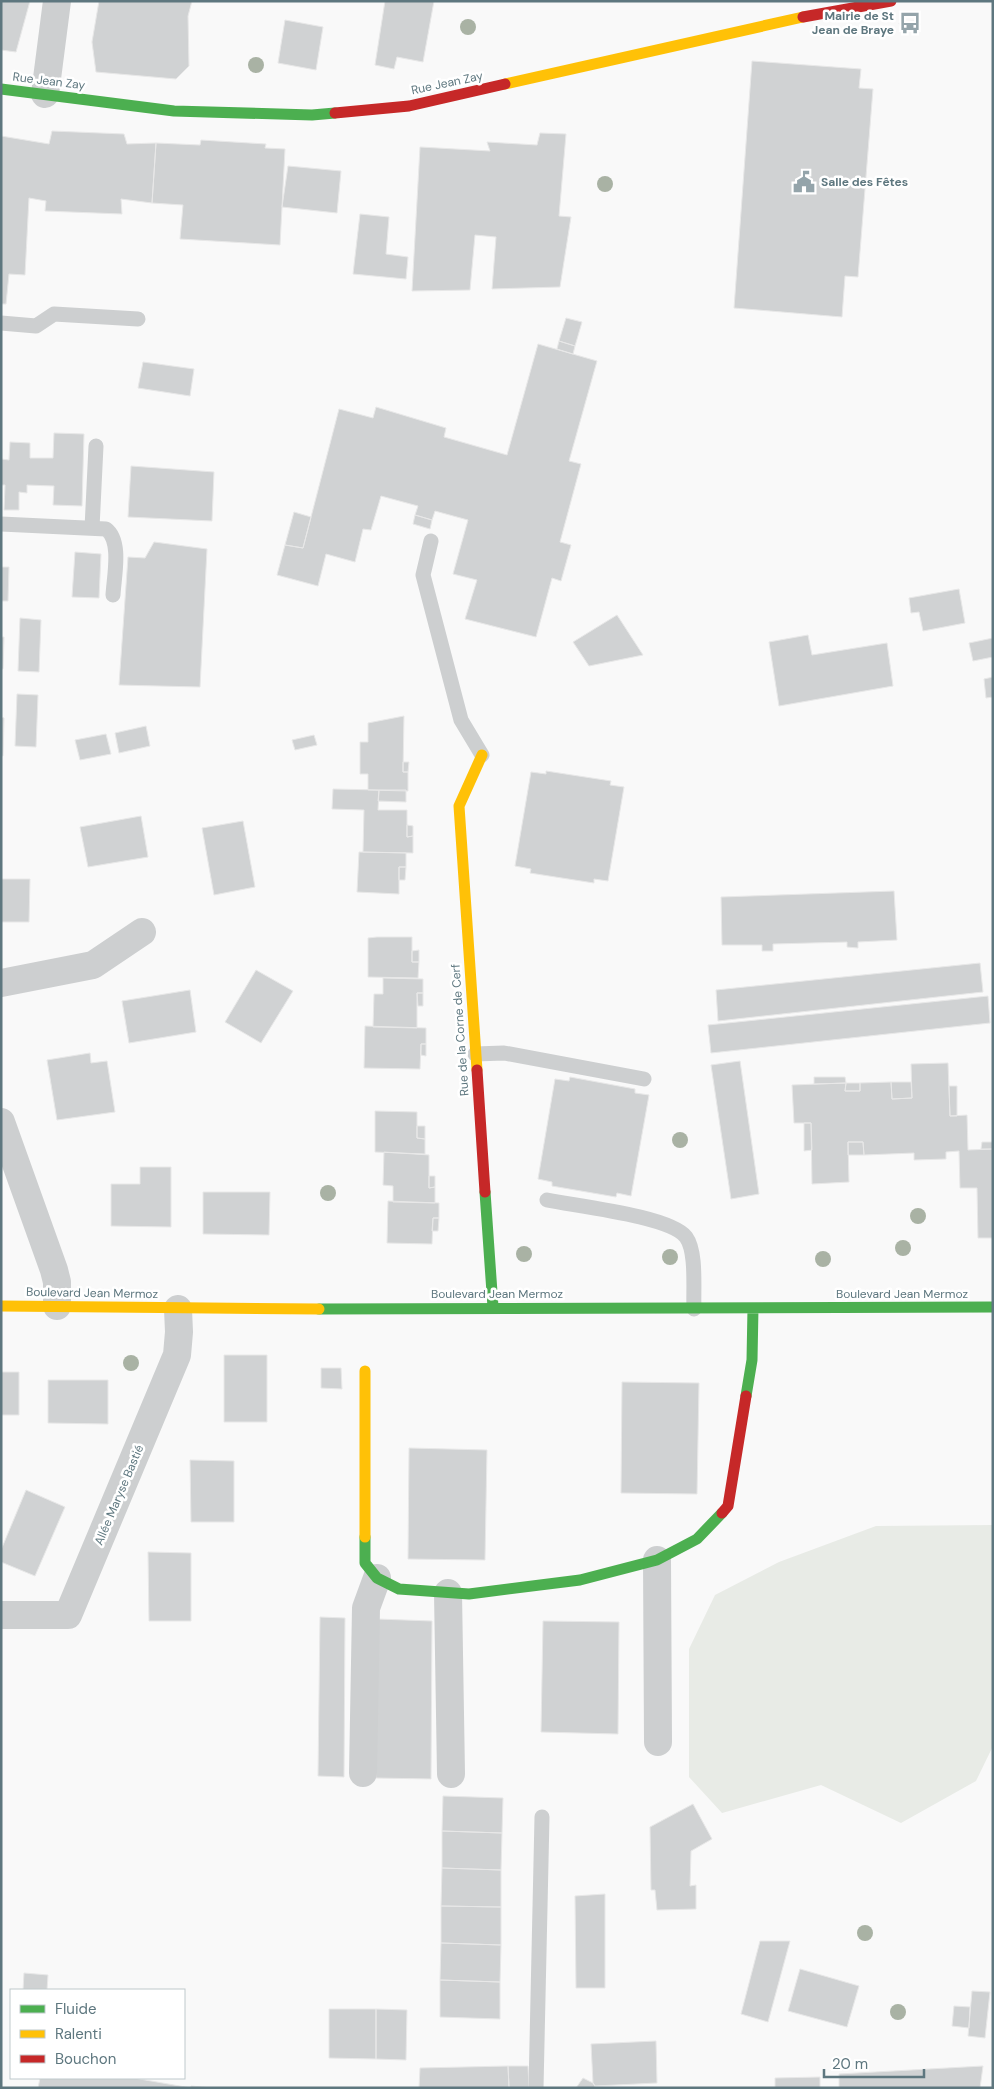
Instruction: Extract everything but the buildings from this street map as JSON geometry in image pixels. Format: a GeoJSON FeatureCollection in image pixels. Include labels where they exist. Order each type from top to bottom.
{"type":"FeatureCollection","features":[{"type":"Feature","properties":{"kind":"street"},"geometry":{"type":"LineString","coordinates":[[45,94],[57,1]]}},
{"type":"Feature","properties":{"kind":"street","name":"Rue Jean Zay"},"geometry":{"type":"LineString","coordinates":[[1,89],[174,111],[312,115],[410,106],[813,15],[891,1]]}},
{"type":"Feature","properties":{"kind":"street","name":"Rue de la Corne de Cerf"},"geometry":{"type":"LineString","coordinates":[[482,755],[459,806],[493,1307]]}},
{"type":"Feature","properties":{"kind":"street"},"geometry":{"type":"LineString","coordinates":[[1,983],[93,965],[142,932]]}},
{"type":"Feature","properties":{"kind":"street"},"geometry":{"type":"LineString","coordinates":[[1,1122],[54,1270],[57,1282],[57,1306]]}},
{"type":"Feature","properties":{"kind":"street","name":"Boulevard Jean Mermoz"},"geometry":{"type":"LineString","coordinates":[[1,1306],[130,1306],[178,1309],[993,1307]]}},
{"type":"Feature","properties":{"kind":"street"},"geometry":{"type":"LineString","coordinates":[[365,1371],[365,1563],[377,1578],[399,1589],[469,1594],[580,1580],[657,1560],[698,1539],[728,1506],[752,1360],[753,1308]]}},
{"type":"Feature","properties":{"kind":"street","name":"Allée Maryse Bastié"},"geometry":{"type":"LineString","coordinates":[[1,1615],[68,1615],[177,1355],[178,1309]]}},
{"type":"Feature","properties":{"kind":"street"},"geometry":{"type":"LineString","coordinates":[[657,1560],[658,1742]]}},
{"type":"Feature","properties":{"kind":"street"},"geometry":{"type":"LineString","coordinates":[[363,1773],[366,1608],[377,1578]]}},
{"type":"Feature","properties":{"kind":"street"},"geometry":{"type":"LineString","coordinates":[[448,1593],[451,1774]]}},
{"type":"Feature","properties":{"kind":"lane"},"geometry":{"type":"LineString","coordinates":[[1,323],[36,326],[54,314],[138,319]]}},
{"type":"Feature","properties":{"kind":"lane"},"geometry":{"type":"LineString","coordinates":[[92,528],[96,446]]}},
{"type":"Feature","properties":{"kind":"lane"},"geometry":{"type":"LineString","coordinates":[[1,524],[106,529],[114,538],[116,547],[113,595]]}},
{"type":"Feature","properties":{"kind":"lane"},"geometry":{"type":"LineString","coordinates":[[431,541],[422,576],[461,720],[482,755]]}},
{"type":"Feature","properties":{"kind":"lane"},"geometry":{"type":"LineString","coordinates":[[475,1054],[504,1053],[644,1079]]}},
{"type":"Feature","properties":{"kind":"lane"},"geometry":{"type":"LineString","coordinates":[[547,1200],[669,1224],[686,1237],[692,1254],[694,1308]]}},
{"type":"Feature","properties":{"kind":"lane"},"geometry":{"type":"LineString","coordinates":[[536,2088],[542,1817]]}},
{"type":"Feature","properties":{"kind":"shaded area"},"geometry":{"type":"Polygon","coordinates":[[[993,1525],[993,1746],[976,1781],[901,1823],[821,1785],[722,1813],[689,1777],[689,1649],[715,1595],[779,1562],[876,1526],[993,1525]]]}},
{"type":"Feature","properties":{"kind":"traffic: fast"},"geometry":{"type":"LineString","coordinates":[[1,89],[174,111],[312,115],[335,113]]}},
{"type":"Feature","properties":{"kind":"traffic: fast"},"geometry":{"type":"LineString","coordinates":[[485,1192],[493,1307]]}},
{"type":"Feature","properties":{"kind":"traffic: fast"},"geometry":{"type":"LineString","coordinates":[[319,1309],[993,1307]]}},
{"type":"Feature","properties":{"kind":"traffic: fast"},"geometry":{"type":"LineString","coordinates":[[746,1396],[752,1360],[753,1308]]}},
{"type":"Feature","properties":{"kind":"traffic: fast"},"geometry":{"type":"LineString","coordinates":[[365,1537],[365,1563],[377,1578],[399,1589],[469,1594],[580,1580],[657,1560],[697,1539],[722,1513]]}},
{"type":"Feature","properties":{"kind":"traffic: slow"},"geometry":{"type":"LineString","coordinates":[[505,84],[803,17]]}},
{"type":"Feature","properties":{"kind":"traffic: slow"},"geometry":{"type":"LineString","coordinates":[[477,1070],[459,806],[482,755]]}},
{"type":"Feature","properties":{"kind":"traffic: slow"},"geometry":{"type":"LineString","coordinates":[[1,1306],[319,1309]]}},
{"type":"Feature","properties":{"kind":"traffic: slow"},"geometry":{"type":"LineString","coordinates":[[365,1371],[365,1537]]}},
{"type":"Feature","properties":{"kind":"traffic: jam"},"geometry":{"type":"LineString","coordinates":[[803,17],[891,1]]}},
{"type":"Feature","properties":{"kind":"traffic: jam"},"geometry":{"type":"LineString","coordinates":[[335,113],[409,106],[505,84]]}},
{"type":"Feature","properties":{"kind":"traffic: jam"},"geometry":{"type":"LineString","coordinates":[[477,1070],[485,1192]]}},
{"type":"Feature","properties":{"kind":"traffic: jam"},"geometry":{"type":"LineString","coordinates":[[722,1513],[728,1506],[746,1396]]}},
{"type":"Feature","properties":{"kind":"place","name":"Mairie de St Jean de Braye"},"geometry":{"type":"Point","coordinates":[910,23]}},
{"type":"Feature","properties":{"kind":"place","name":"Salle des Fêtes"},"geometry":{"type":"Point","coordinates":[804,182]}}]}
